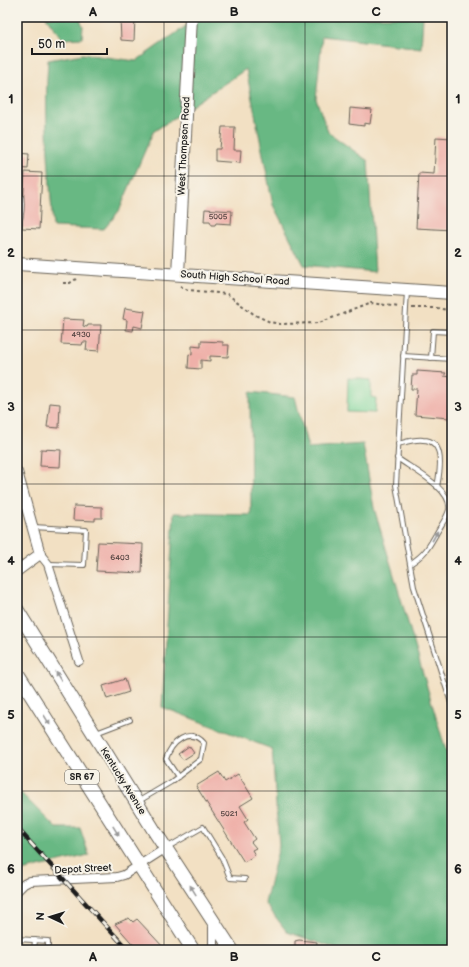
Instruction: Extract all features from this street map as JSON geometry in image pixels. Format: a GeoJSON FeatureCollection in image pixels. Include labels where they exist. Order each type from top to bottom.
{"type":"FeatureCollection","features":[{"type":"Feature","properties":{"kind":"main road","name":"West Thompson Road"},"geometry":{"type":"LineString","coordinates":[[178,280],[190,17]]}},
{"type":"Feature","properties":{"kind":"main road","name":"South High School Road"},"geometry":{"type":"LineString","coordinates":[[17,264],[178,280],[452,293]]}},
{"type":"Feature","properties":{"kind":"main road","name":"Kentucky Avenue"},"geometry":{"type":"LineString","coordinates":[[17,610],[166,848],[232,950]]}},
{"type":"Feature","properties":{"kind":"main road","name":"SR 67"},"geometry":{"type":"LineString","coordinates":[[17,673],[138,866],[193,950]]}},
{"type":"Feature","properties":{"kind":"street"},"geometry":{"type":"LineString","coordinates":[[17,472],[20,490],[33,527],[40,554],[48,564],[79,661]]}},
{"type":"Feature","properties":{"kind":"street"},"geometry":{"type":"LineString","coordinates":[[17,571],[40,554]]}},
{"type":"Feature","properties":{"kind":"street","name":"Depot Street"},"geometry":{"type":"LineString","coordinates":[[18,889],[30,881],[114,877],[124,875],[166,848]]}},
{"type":"Feature","properties":{"kind":"street"},"geometry":{"type":"LineString","coordinates":[[213,950],[214,923]]}},
{"type":"Feature","properties":{"kind":"lane"},"geometry":{"type":"LineString","coordinates":[[17,185],[20,190],[22,202],[17,234]]}},
{"type":"Feature","properties":{"kind":"lane"},"geometry":{"type":"LineString","coordinates":[[408,290],[396,485],[414,588],[452,706]]}},
{"type":"Feature","properties":{"kind":"lane"},"geometry":{"type":"LineString","coordinates":[[431,358],[433,330],[452,332]]}},
{"type":"Feature","properties":{"kind":"lane"},"geometry":{"type":"LineString","coordinates":[[404,356],[452,359]]}},
{"type":"Feature","properties":{"kind":"lane"},"geometry":{"type":"LineString","coordinates":[[398,444],[424,439],[434,444],[439,452],[441,467],[437,487]]}},
{"type":"Feature","properties":{"kind":"lane"},"geometry":{"type":"LineString","coordinates":[[397,458],[444,493],[448,502],[449,510],[423,556],[410,564]]}},
{"type":"Feature","properties":{"kind":"lane"},"geometry":{"type":"LineString","coordinates":[[33,527],[86,530],[84,565],[48,564]]}},
{"type":"Feature","properties":{"kind":"lane"},"geometry":{"type":"LineString","coordinates":[[94,734],[130,720]]}},
{"type":"Feature","properties":{"kind":"lane"},"geometry":{"type":"LineString","coordinates":[[137,802],[178,777],[201,759],[204,743],[192,735],[181,737],[169,750],[166,758],[178,777]]}},
{"type":"Feature","properties":{"kind":"lane"},"geometry":{"type":"LineString","coordinates":[[166,848],[203,827],[222,858],[230,878],[244,879]]}},
{"type":"Feature","properties":{"kind":"lane"},"geometry":{"type":"LineString","coordinates":[[17,938],[48,941],[48,950]]}},
{"type":"Feature","properties":{"kind":"lane"},"geometry":{"type":"LineString","coordinates":[[34,950],[35,940]]}},
{"type":"Feature","properties":{"kind":"path"},"geometry":{"type":"LineString","coordinates":[[178,280],[188,290],[227,294],[255,314],[270,322],[291,325],[319,323],[371,303],[398,307]]}},
{"type":"Feature","properties":{"kind":"path"},"geometry":{"type":"LineString","coordinates":[[413,308],[437,308],[452,311]]}},
{"type":"Feature","properties":{"kind":"green space"},"geometry":{"type":"Polygon","coordinates":[[[46,17],[79,17],[83,26],[82,38],[62,39],[46,17]]]}},
{"type":"Feature","properties":{"kind":"green space"},"geometry":{"type":"Polygon","coordinates":[[[199,17],[423,17],[421,48],[322,36],[316,99],[328,132],[368,161],[375,272],[304,265],[273,205],[246,69],[153,132],[119,211],[104,229],[53,227],[47,123],[48,60],[83,54],[136,61],[199,17]]]}},
{"type":"Feature","properties":{"kind":"green space"},"geometry":{"type":"Polygon","coordinates":[[[348,378],[371,380],[371,397],[376,398],[375,413],[347,412],[348,378]]]}},
{"type":"Feature","properties":{"kind":"green space"},"geometry":{"type":"Polygon","coordinates":[[[250,392],[295,397],[308,448],[363,444],[374,508],[452,771],[452,950],[340,950],[287,932],[265,903],[279,846],[272,749],[162,707],[174,513],[251,515],[250,392]]]}},
{"type":"Feature","properties":{"kind":"green space"},"geometry":{"type":"Polygon","coordinates":[[[17,789],[56,828],[80,828],[89,855],[17,872],[17,789]]]}},
{"type":"Feature","properties":{"kind":"building"},"geometry":{"type":"Polygon","coordinates":[[[120,17],[135,17],[134,41],[121,40],[120,17]]]}},
{"type":"Feature","properties":{"kind":"building"},"geometry":{"type":"Polygon","coordinates":[[[350,108],[372,110],[370,124],[364,123],[364,126],[349,124],[350,108]]]}},
{"type":"Feature","properties":{"kind":"building"},"geometry":{"type":"Polygon","coordinates":[[[222,127],[235,127],[234,150],[241,150],[240,163],[215,161],[215,149],[220,149],[222,127]]]}},
{"type":"Feature","properties":{"kind":"building"},"geometry":{"type":"Polygon","coordinates":[[[436,137],[452,138],[452,230],[416,228],[419,173],[434,174],[436,137]]]}},
{"type":"Feature","properties":{"kind":"building"},"geometry":{"type":"Polygon","coordinates":[[[17,153],[29,154],[28,169],[17,168],[17,153]]]}},
{"type":"Feature","properties":{"kind":"building"},"geometry":{"type":"Polygon","coordinates":[[[25,172],[42,173],[39,229],[22,228],[25,172]]]}},
{"type":"Feature","properties":{"kind":"building"},"geometry":{"type":"Polygon","coordinates":[[[205,209],[232,211],[231,224],[216,223],[215,225],[212,225],[210,221],[204,221],[205,209]]]}},
{"type":"Feature","properties":{"kind":"building"},"geometry":{"type":"Polygon","coordinates":[[[125,308],[145,311],[142,328],[134,326],[133,331],[126,330],[127,320],[123,319],[125,308]]]}},
{"type":"Feature","properties":{"kind":"building"},"geometry":{"type":"Polygon","coordinates":[[[63,319],[84,320],[83,326],[87,327],[88,325],[101,325],[99,351],[86,350],[87,342],[83,342],[82,345],[61,344],[63,319]]]}},
{"type":"Feature","properties":{"kind":"building"},"geometry":{"type":"Polygon","coordinates":[[[201,341],[223,342],[223,345],[229,345],[228,357],[210,356],[210,361],[201,360],[201,369],[188,368],[189,354],[192,355],[192,346],[201,347],[201,341]]]}},
{"type":"Feature","properties":{"kind":"building"},"geometry":{"type":"Polygon","coordinates":[[[417,371],[446,373],[444,376],[452,377],[452,403],[450,403],[449,418],[415,415],[417,389],[411,389],[412,375],[417,375],[417,371]]]}},
{"type":"Feature","properties":{"kind":"building"},"geometry":{"type":"Polygon","coordinates":[[[50,403],[60,404],[59,428],[47,427],[50,403]]]}},
{"type":"Feature","properties":{"kind":"building"},"geometry":{"type":"Polygon","coordinates":[[[41,449],[61,450],[60,467],[40,466],[41,449]]]}},
{"type":"Feature","properties":{"kind":"building"},"geometry":{"type":"Polygon","coordinates":[[[74,506],[102,507],[102,518],[95,518],[95,521],[73,520],[74,506]]]}},
{"type":"Feature","properties":{"kind":"building"},"geometry":{"type":"Polygon","coordinates":[[[98,542],[143,544],[142,573],[96,571],[98,542]]]}},
{"type":"Feature","properties":{"kind":"building"},"geometry":{"type":"Polygon","coordinates":[[[125,679],[129,692],[107,699],[103,686],[125,679]]]}},
{"type":"Feature","properties":{"kind":"building"},"geometry":{"type":"Polygon","coordinates":[[[189,746],[194,753],[183,760],[178,754],[189,746]]]}},
{"type":"Feature","properties":{"kind":"building"},"geometry":{"type":"Polygon","coordinates":[[[219,772],[225,782],[238,774],[253,798],[240,806],[248,819],[244,822],[255,839],[251,842],[256,848],[252,850],[255,855],[244,862],[196,786],[219,772]]]}},
{"type":"Feature","properties":{"kind":"building"},"geometry":{"type":"Polygon","coordinates":[[[129,918],[133,922],[137,919],[165,949],[138,950],[115,924],[129,918]]]}},
{"type":"Feature","properties":{"kind":"building"},"geometry":{"type":"Polygon","coordinates":[[[295,941],[317,942],[316,950],[295,950],[295,941]]]}},
{"type":"Feature","properties":{"kind":"railway"},"geometry":{"type":"LineString","coordinates":[[17,828],[128,950]]}}]}
